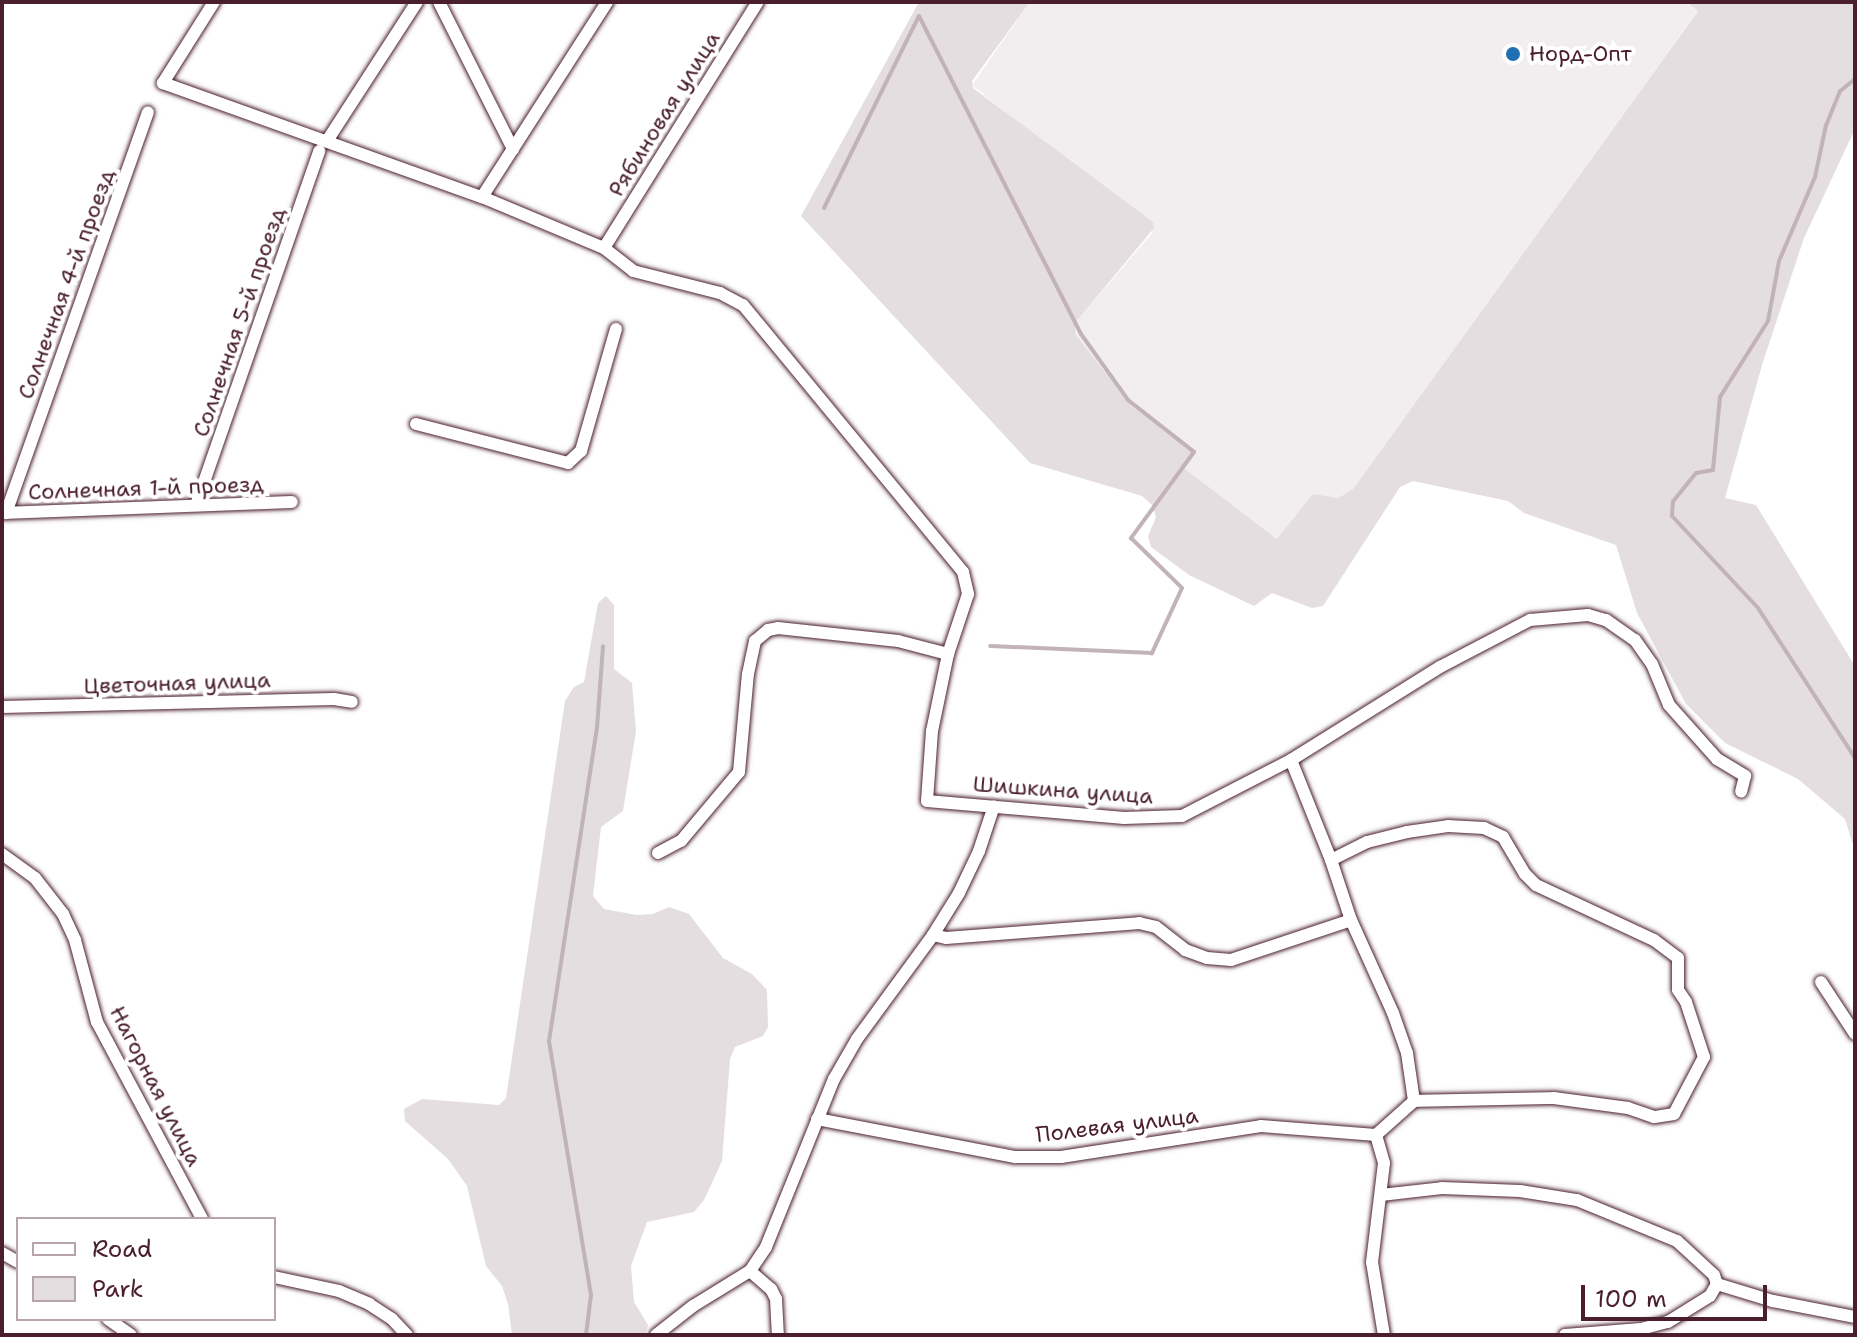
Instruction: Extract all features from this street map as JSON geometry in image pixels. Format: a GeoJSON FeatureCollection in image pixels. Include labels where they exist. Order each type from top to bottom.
{"type":"FeatureCollection","features":[{"type":"Feature","properties":{"kind":"street","name":"Шишкина улица"},"geometry":{"type":"LineString","coordinates":[[214,2],[163,83],[323,146],[482,197],[604,248],[633,271],[720,293],[743,305],[963,572],[968,594],[948,654],[932,731],[927,801],[1124,818],[1182,816],[1291,760],[1440,667],[1530,620],[1588,615],[1606,620],[1635,640],[1652,664],[1669,705],[1717,759],[1745,776],[1741,792]]}},
{"type":"Feature","properties":{"kind":"street","name":"Солнечная 5-й проезд"},"geometry":{"type":"LineString","coordinates":[[196,505],[323,146],[417,2]]}},
{"type":"Feature","properties":{"kind":"street"},"geometry":{"type":"LineString","coordinates":[[439,2],[513,149]]}},
{"type":"Feature","properties":{"kind":"street"},"geometry":{"type":"LineString","coordinates":[[482,197],[607,2]]}},
{"type":"Feature","properties":{"kind":"street","name":"Рябиновая улица"},"geometry":{"type":"LineString","coordinates":[[604,248],[758,2]]}},
{"type":"Feature","properties":{"kind":"street","name":"Солнечная 4-й проезд"},"geometry":{"type":"LineString","coordinates":[[4,513],[148,112]]}},
{"type":"Feature","properties":{"kind":"street"},"geometry":{"type":"LineString","coordinates":[[416,424],[561,463],[575,460],[581,451],[616,329]]}},
{"type":"Feature","properties":{"kind":"street","name":"Солнечная 1-й проезд"},"geometry":{"type":"LineString","coordinates":[[4,513],[292,502]]}},
{"type":"Feature","properties":{"kind":"street"},"geometry":{"type":"LineString","coordinates":[[658,853],[681,841],[739,772],[748,674],[755,641],[768,630],[778,628],[898,641],[948,654]]}},
{"type":"Feature","properties":{"kind":"street","name":"Цветочная улица"},"geometry":{"type":"LineString","coordinates":[[2,707],[334,699],[352,702]]}},
{"type":"Feature","properties":{"kind":"street"},"geometry":{"type":"LineString","coordinates":[[1291,760],[1351,920],[1393,1013],[1407,1053],[1414,1101]]}},
{"type":"Feature","properties":{"kind":"street"},"geometry":{"type":"LineString","coordinates":[[656,1335],[693,1306],[750,1271],[766,1247],[817,1119],[857,1039],[933,935],[979,851],[994,806]]}},
{"type":"Feature","properties":{"kind":"street"},"geometry":{"type":"LineString","coordinates":[[1331,860],[1367,842],[1448,826],[1484,828],[1503,837],[1525,874],[1536,885],[1654,940],[1678,958],[1678,990],[1686,1002],[1704,1057],[1674,1114],[1654,1117],[1628,1108],[1554,1098],[1414,1101],[1376,1135],[1384,1163],[1372,1262],[1384,1335]]}},
{"type":"Feature","properties":{"kind":"street","name":"Нагорная улица"},"geometry":{"type":"LineString","coordinates":[[2,854],[35,878],[63,914],[75,940],[97,1022],[201,1217]]}},
{"type":"Feature","properties":{"kind":"street"},"geometry":{"type":"LineString","coordinates":[[933,935],[946,938],[1139,923],[1156,927],[1185,950],[1207,958],[1231,960],[1351,920]]}},
{"type":"Feature","properties":{"kind":"street"},"geometry":{"type":"LineString","coordinates":[[1821,982],[1855,1034]]}},
{"type":"Feature","properties":{"kind":"street","name":"Полевая улица"},"geometry":{"type":"LineString","coordinates":[[817,1119],[1015,1157],[1061,1157],[1270,1126],[1376,1135]]}},
{"type":"Feature","properties":{"kind":"street"},"geometry":{"type":"LineString","coordinates":[[1381,1195],[1442,1188],[1520,1191],[1577,1200],[1677,1241],[1714,1275],[1717,1284],[1710,1296],[1668,1322],[1641,1329],[1565,1335]]}},
{"type":"Feature","properties":{"kind":"street"},"geometry":{"type":"LineString","coordinates":[[750,1271],[771,1289],[776,1299],[778,1335]]}},
{"type":"Feature","properties":{"kind":"street"},"geometry":{"type":"LineString","coordinates":[[276,1277],[339,1291],[369,1304],[392,1319],[407,1335]]}},
{"type":"Feature","properties":{"kind":"street"},"geometry":{"type":"LineString","coordinates":[[1717,1284],[1773,1301],[1855,1317]]}},
{"type":"Feature","properties":{"kind":"street"},"geometry":{"type":"LineString","coordinates":[[111,1321],[131,1335]]}},
{"type":"Feature","properties":{"kind":"shaded area"},"geometry":{"type":"Polygon","coordinates":[[[1030,2],[1704,2],[1353,489],[1338,498],[1313,495],[1281,539],[1277,539],[1184,469],[1194,454],[1192,449],[1125,397],[1075,334],[1076,322],[1153,232],[972,85],[1030,2]]]}},
{"type":"Feature","properties":{"kind":"green space"},"geometry":{"type":"Polygon","coordinates":[[[919,2],[1030,2],[972,81],[973,88],[1153,222],[1154,228],[1076,322],[1075,334],[1125,397],[1192,449],[1194,454],[1185,469],[1277,539],[1313,494],[1338,498],[1353,489],[1698,11],[1687,2],[1855,2],[1855,129],[1804,238],[1762,365],[1725,498],[1756,505],[1855,666],[1855,851],[1845,819],[1798,779],[1725,743],[1686,704],[1637,613],[1616,545],[1524,513],[1508,501],[1413,481],[1400,487],[1323,606],[1312,608],[1272,593],[1254,606],[1189,575],[1151,547],[1148,536],[1156,517],[1152,505],[1142,496],[1030,463],[801,216],[919,2]]]}},
{"type":"Feature","properties":{"kind":"green space"},"geometry":{"type":"Polygon","coordinates":[[[606,596],[614,605],[614,669],[632,683],[636,731],[623,811],[601,827],[593,896],[604,909],[637,915],[653,914],[669,907],[689,914],[723,958],[752,974],[767,990],[768,1027],[763,1036],[735,1047],[730,1059],[722,1161],[704,1200],[694,1212],[647,1222],[631,1266],[634,1302],[648,1325],[645,1335],[512,1335],[508,1304],[502,1286],[486,1266],[467,1186],[448,1159],[405,1121],[404,1109],[422,1099],[499,1105],[506,1098],[565,701],[574,687],[584,682],[598,603],[606,596]]]}},
{"type":"Feature","properties":{"kind":"waterway"},"geometry":{"type":"LineString","coordinates":[[824,208],[919,16],[1081,334],[1128,400],[1194,452],[1131,538],[1182,588],[1152,653],[990,646]]}},
{"type":"Feature","properties":{"kind":"waterway"},"geometry":{"type":"LineString","coordinates":[[1855,79],[1840,91],[1826,125],[1815,177],[1779,261],[1768,321],[1720,397],[1713,470],[1696,473],[1673,501],[1672,516],[1758,608],[1855,758]]}},
{"type":"Feature","properties":{"kind":"waterway"},"geometry":{"type":"LineString","coordinates":[[586,1335],[591,1295],[549,1041],[597,728],[603,646]]}},
{"type":"Feature","properties":{"kind":"place","name":"Норд-Опт"},"geometry":{"type":"Point","coordinates":[1513,54]}}]}
